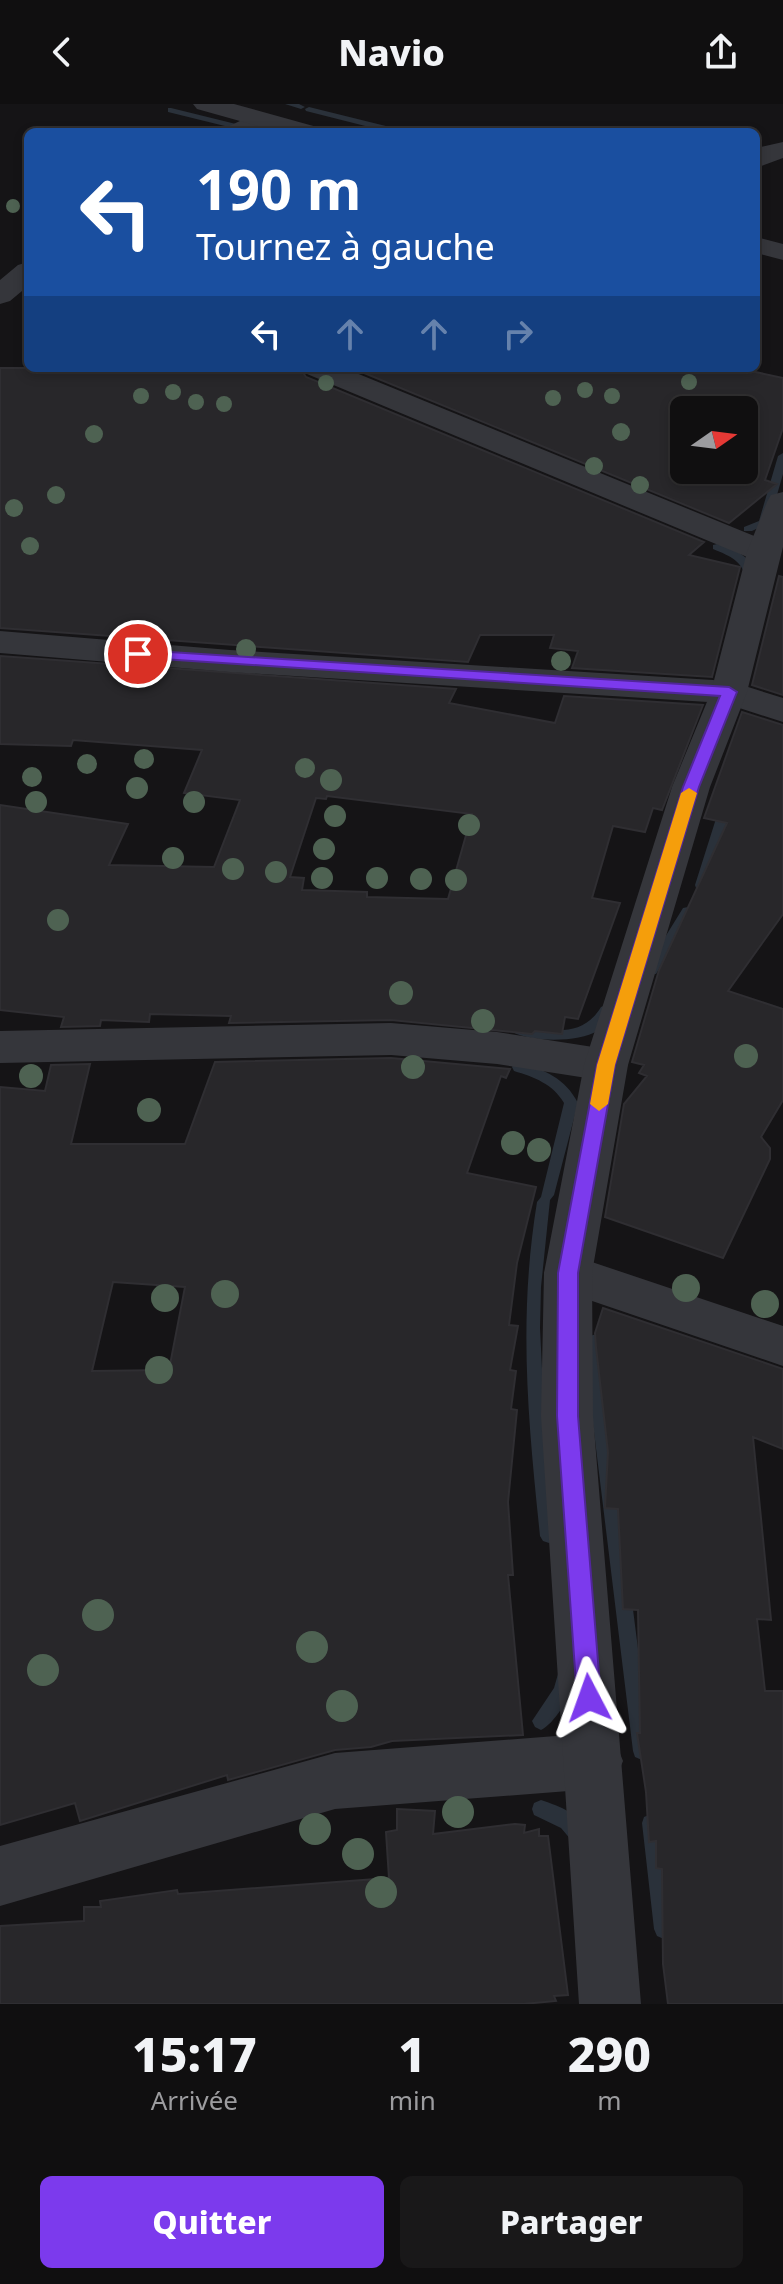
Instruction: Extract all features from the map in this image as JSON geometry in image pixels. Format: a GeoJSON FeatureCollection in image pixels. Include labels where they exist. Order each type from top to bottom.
{"type":"FeatureCollection","features":[{"type":"Feature","properties":{"kind":"street"},"geometry":{"type":"LineString","coordinates":[[206,104],[292,128]]}},
{"type":"Feature","properties":{"kind":"street"},"geometry":{"type":"LineString","coordinates":[[244,128],[259,120]]}},
{"type":"Feature","properties":{"kind":"street"},"geometry":{"type":"LineString","coordinates":[[760,157],[783,150]]}},
{"type":"Feature","properties":{"kind":"street"},"geometry":{"type":"LineString","coordinates":[[760,246],[783,252]]}},
{"type":"Feature","properties":{"kind":"street"},"geometry":{"type":"LineString","coordinates":[[0,295],[24,274]]}},
{"type":"Feature","properties":{"kind":"street"},"geometry":{"type":"LineString","coordinates":[[330,372],[777,524],[729,692],[691,787],[606,1065],[568,1273],[567,1416],[610,2004]]}},
{"type":"Feature","properties":{"kind":"street"},"geometry":{"type":"LineString","coordinates":[[0,642],[215,660],[729,692],[783,711]]}},
{"type":"Feature","properties":{"kind":"street"},"geometry":{"type":"LineString","coordinates":[[0,1047],[391,1039],[497,1048],[606,1065]]}},
{"type":"Feature","properties":{"kind":"street"},"geometry":{"type":"LineString","coordinates":[[568,1273],[783,1346]]}},
{"type":"Feature","properties":{"kind":"street"},"geometry":{"type":"LineString","coordinates":[[0,1876],[335,1781],[594,1761]]}},
{"type":"Feature","properties":{"kind":"building"},"geometry":{"type":"Polygon","coordinates":[[[0,368],[24,368],[24,372],[303,372],[306,377],[704,542],[689,555],[740,567],[712,677],[572,668],[578,651],[550,648],[554,635],[480,635],[468,662],[0,628],[0,368]]]}},
{"type":"Feature","properties":{"kind":"building"},"geometry":{"type":"Polygon","coordinates":[[[362,372],[755,372],[783,378],[783,428],[765,480],[777,484],[729,523],[362,372]]]}},
{"type":"Feature","properties":{"kind":"building"},"geometry":{"type":"Polygon","coordinates":[[[779,576],[783,577],[783,695],[752,685],[779,576]]]}},
{"type":"Feature","properties":{"kind":"building"},"geometry":{"type":"Polygon","coordinates":[[[0,656],[456,689],[449,703],[555,723],[564,696],[703,705],[662,810],[653,808],[645,832],[613,826],[592,898],[620,903],[578,1019],[565,1017],[562,1034],[535,1031],[532,1034],[391,1020],[229,1023],[231,1016],[150,1014],[149,1022],[101,1020],[100,1026],[61,1027],[64,1017],[0,1010],[0,805],[128,824],[109,865],[214,867],[240,800],[184,793],[202,750],[73,740],[71,746],[0,744],[0,656]],[[327,796],[326,799],[316,798],[290,877],[304,878],[302,890],[367,892],[367,897],[448,899],[472,814],[327,796]]]}},
{"type":"Feature","properties":{"kind":"building"},"geometry":{"type":"Polygon","coordinates":[[[742,712],[783,725],[783,914],[728,991],[783,1009],[783,1100],[761,1137],[770,1148],[770,1159],[723,1258],[605,1217],[624,1104],[647,1076],[639,1073],[644,1065],[632,1062],[659,970],[727,823],[704,818],[742,712]]]}},
{"type":"Feature","properties":{"kind":"building"},"geometry":{"type":"Polygon","coordinates":[[[391,1058],[510,1069],[506,1078],[501,1076],[467,1173],[536,1187],[517,1263],[509,1325],[518,1326],[510,1370],[516,1371],[511,1409],[517,1410],[508,1502],[513,1575],[508,1575],[523,1735],[392,1741],[371,1747],[335,1750],[228,1780],[227,1775],[80,1821],[75,1803],[0,1825],[0,1087],[45,1091],[51,1065],[90,1064],[71,1144],[185,1144],[215,1062],[391,1058]],[[113,1282],[92,1371],[169,1370],[185,1287],[113,1282]]]}},
{"type":"Feature","properties":{"kind":"building"},"geometry":{"type":"Polygon","coordinates":[[[603,1308],[783,1369],[783,1449],[753,1437],[771,1620],[757,1619],[765,1691],[783,1691],[783,2004],[668,2004],[663,1964],[662,1869],[656,1868],[656,1841],[649,1842],[646,1792],[637,1733],[640,1733],[638,1610],[623,1609],[618,1509],[605,1508],[608,1452],[595,1333],[603,1308]]]}},
{"type":"Feature","properties":{"kind":"building"},"geometry":{"type":"Polygon","coordinates":[[[397,1809],[435,1811],[433,1834],[515,1824],[525,1825],[524,1833],[539,1829],[539,1836],[548,1836],[568,1995],[554,1996],[556,2001],[523,2004],[0,2004],[0,1926],[84,1921],[84,1907],[101,1907],[100,1901],[177,1890],[178,1894],[389,1878],[386,1832],[397,1830],[397,1809]]]}},
{"type":"Feature","properties":{"kind":"waterway"},"geometry":{"type":"LineString","coordinates":[[289,104],[301,107]]}},
{"type":"Feature","properties":{"kind":"waterway"},"geometry":{"type":"LineString","coordinates":[[309,109],[383,128]]}},
{"type":"Feature","properties":{"kind":"waterway"},"geometry":{"type":"LineString","coordinates":[[171,110],[237,127]]}},
{"type":"Feature","properties":{"kind":"waterway"},"geometry":{"type":"LineString","coordinates":[[748,529],[764,523],[783,456]]}},
{"type":"Feature","properties":{"kind":"waterway"},"geometry":{"type":"LineString","coordinates":[[717,547],[745,562],[751,578]]}},
{"type":"Feature","properties":{"kind":"waterway"},"geometry":{"type":"LineString","coordinates":[[701,885],[726,806]]}},
{"type":"Feature","properties":{"kind":"waterway"},"geometry":{"type":"LineString","coordinates":[[651,971],[688,911]]}},
{"type":"Feature","properties":{"kind":"waterway"},"geometry":{"type":"LineString","coordinates":[[515,1029],[553,1035],[579,1033],[590,1029],[606,1010]]}},
{"type":"Feature","properties":{"kind":"waterway"},"geometry":{"type":"LineString","coordinates":[[519,1067],[556,1084],[571,1103],[547,1195]]}},
{"type":"Feature","properties":{"kind":"waterway"},"geometry":{"type":"LineString","coordinates":[[544,1202],[537,1245],[532,1328],[536,1410],[549,1536]]}},
{"type":"Feature","properties":{"kind":"waterway"},"geometry":{"type":"LineString","coordinates":[[612,1335],[596,1341],[592,1350],[642,1751]]}},
{"type":"Feature","properties":{"kind":"waterway"},"geometry":{"type":"LineString","coordinates":[[541,1721],[562,1691],[564,1680]]}},
{"type":"Feature","properties":{"kind":"waterway"},"geometry":{"type":"LineString","coordinates":[[541,1809],[567,1821],[579,1834]]}},
{"type":"Feature","properties":{"kind":"waterway"},"geometry":{"type":"LineString","coordinates":[[651,1823],[664,1929]]}},
{"type":"Feature","properties":{"kind":"slow traffic"},"geometry":{"type":"LineString","coordinates":[[599,1104],[606,1065],[689,793]]}},
{"type":"Feature","properties":{"kind":"route"},"geometry":{"type":"LineString","coordinates":[[138,654],[729,692],[691,787],[606,1065],[568,1273],[567,1416],[589,1698]]}}]}
